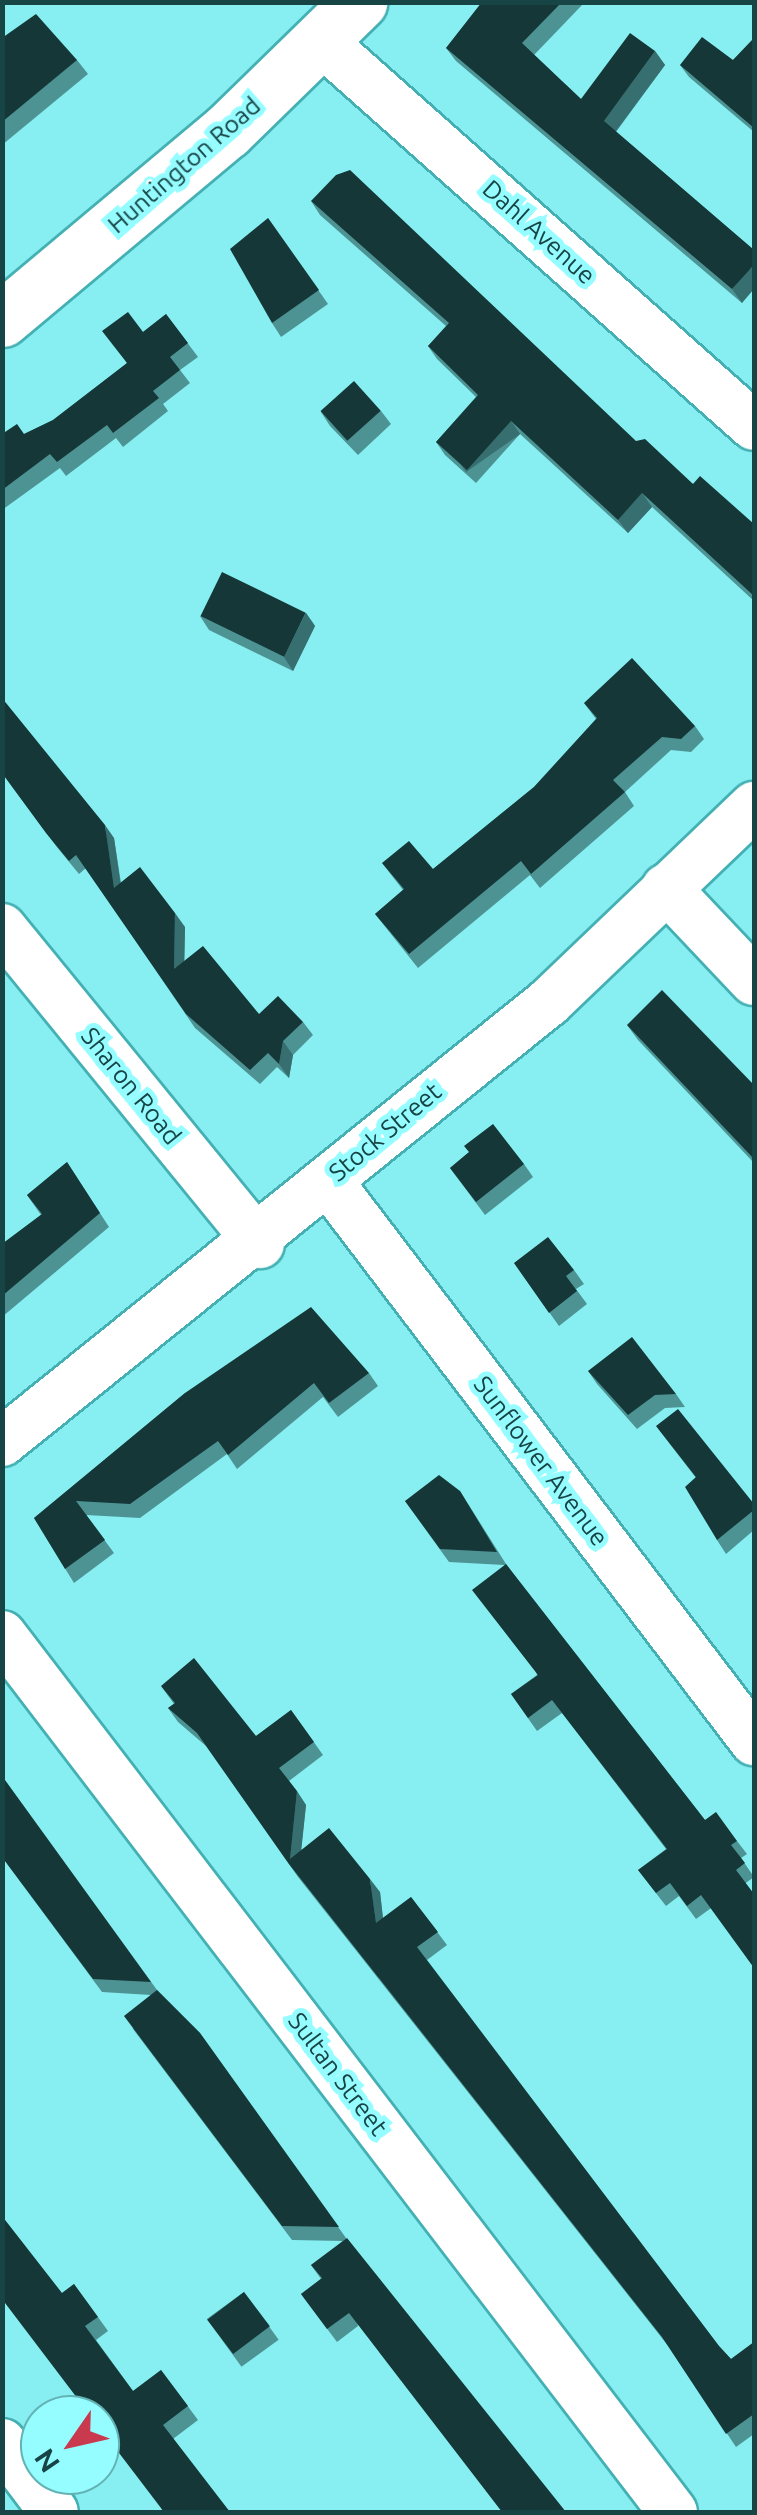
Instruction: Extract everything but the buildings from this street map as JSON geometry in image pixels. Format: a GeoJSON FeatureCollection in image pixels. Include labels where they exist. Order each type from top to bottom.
{"type":"FeatureCollection","features":[{"type":"Feature","properties":{"kind":"main road","name":"Huntington Road"},"geometry":{"type":"LineString","coordinates":[[2,319],[321,41],[359,2]]}},
{"type":"Feature","properties":{"kind":"street","name":"Dahl Avenue"},"geometry":{"type":"LineString","coordinates":[[321,41],[754,426]]}},
{"type":"Feature","properties":{"kind":"street","name":"Stock Street"},"geometry":{"type":"LineString","coordinates":[[2,1442],[260,1244],[328,1180],[549,1002],[754,806]]}},
{"type":"Feature","properties":{"kind":"street"},"geometry":{"type":"LineString","coordinates":[[666,888],[754,980]]}},
{"type":"Feature","properties":{"kind":"street","name":"Sharon Road"},"geometry":{"type":"LineString","coordinates":[[2,928],[260,1244]]}},
{"type":"Feature","properties":{"kind":"street","name":"Sunflower Avenue"},"geometry":{"type":"LineString","coordinates":[[328,1180],[754,1741]]}},
{"type":"Feature","properties":{"kind":"street","name":"Sultan Street"},"geometry":{"type":"LineString","coordinates":[[2,1635],[673,2512]]}},
{"type":"Feature","properties":{"kind":"street"},"geometry":{"type":"LineString","coordinates":[[2,2444],[54,2512]]}}]}
